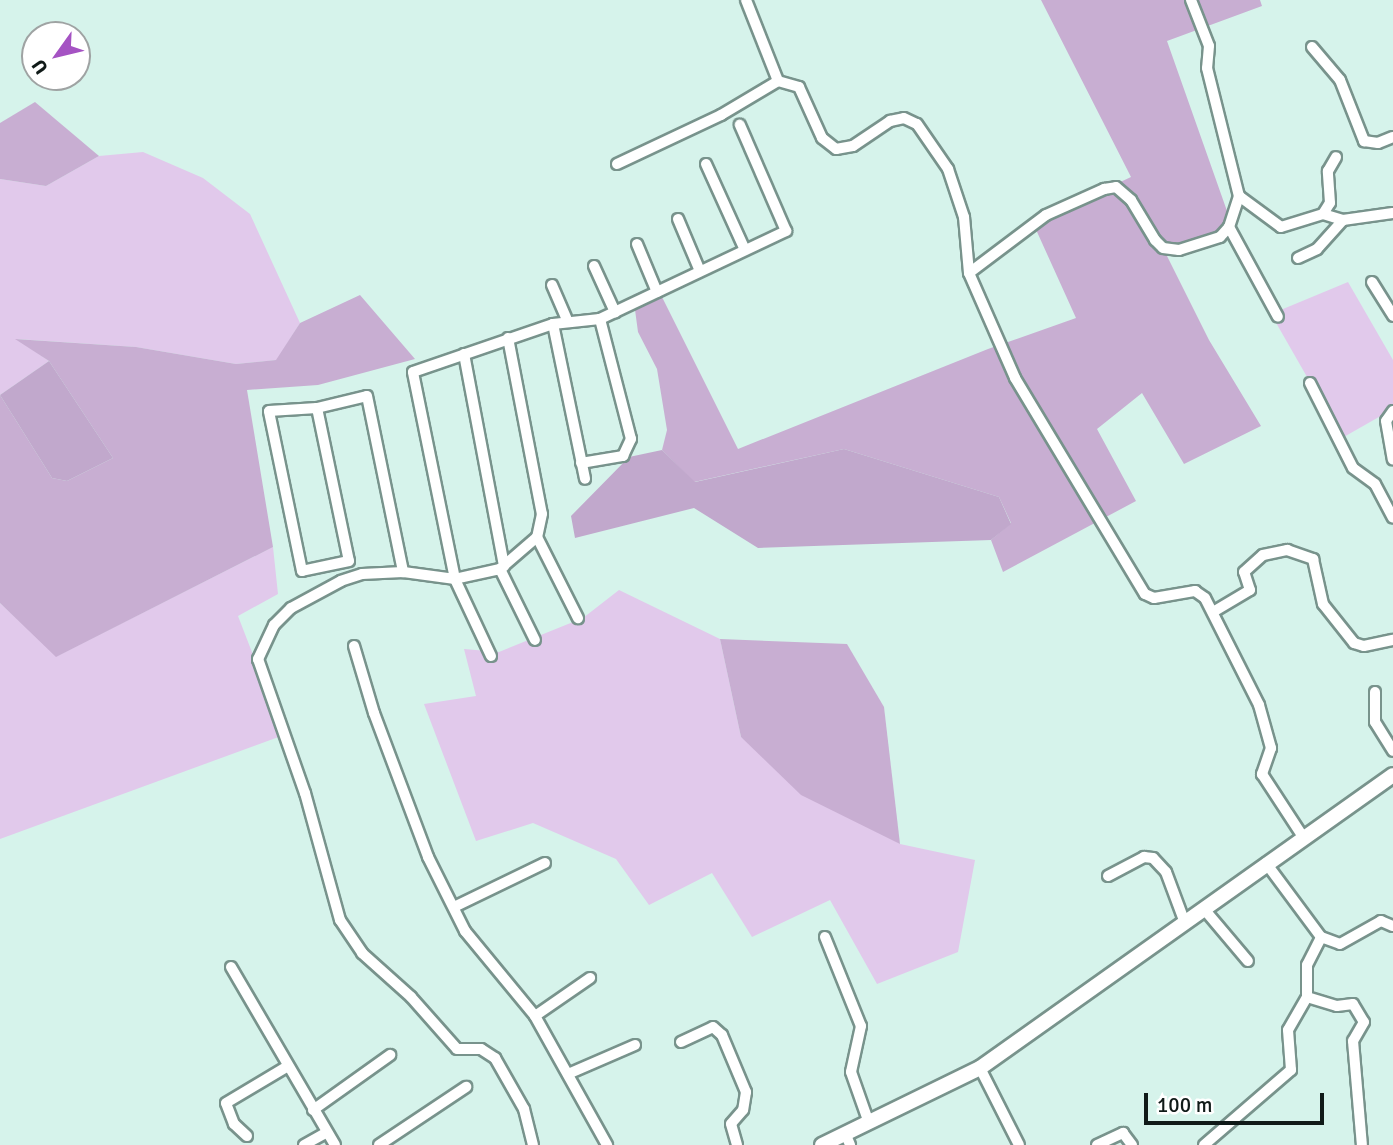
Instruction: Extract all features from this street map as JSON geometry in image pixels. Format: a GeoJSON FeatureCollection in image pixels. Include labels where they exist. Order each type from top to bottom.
{"type":"FeatureCollection","features":[{"type":"Feature","properties":{"kind":"main road"},"geometry":{"type":"LineString","coordinates":[[822,1145],[848,1140],[869,1124],[980,1068],[1393,775]]}},
{"type":"Feature","properties":{"kind":"street"},"geometry":{"type":"LineString","coordinates":[[747,0],[778,81]]}},
{"type":"Feature","properties":{"kind":"street"},"geometry":{"type":"LineString","coordinates":[[969,273],[1046,215],[1116,187],[1131,200],[1163,248],[1190,249],[1220,237],[1228,227],[1239,196],[1207,68],[1209,47],[1191,0]]}},
{"type":"Feature","properties":{"kind":"street"},"geometry":{"type":"LineString","coordinates":[[1312,47],[1340,80],[1364,141],[1378,144],[1393,137]]}},
{"type":"Feature","properties":{"kind":"street"},"geometry":{"type":"LineString","coordinates":[[617,164],[721,115],[778,81],[799,87],[822,138],[836,149],[853,146],[890,121],[904,118],[917,124],[948,169],[964,216],[969,273],[1015,378],[1146,594],[1154,598],[1195,591],[1213,612],[1259,705],[1271,748],[1262,774],[1303,837]]}},
{"type":"Feature","properties":{"kind":"street"},"geometry":{"type":"LineString","coordinates":[[491,656],[455,579],[413,372],[553,324],[600,319],[786,231],[740,125]]}},
{"type":"Feature","properties":{"kind":"street"},"geometry":{"type":"LineString","coordinates":[[1323,215],[1330,203],[1328,171],[1336,157]]}},
{"type":"Feature","properties":{"kind":"street"},"geometry":{"type":"LineString","coordinates":[[706,164],[745,250]]}},
{"type":"Feature","properties":{"kind":"street"},"geometry":{"type":"LineString","coordinates":[[1239,196],[1281,227],[1323,215],[1343,220],[1393,213]]}},
{"type":"Feature","properties":{"kind":"street"},"geometry":{"type":"LineString","coordinates":[[678,219],[700,271]]}},
{"type":"Feature","properties":{"kind":"street"},"geometry":{"type":"LineString","coordinates":[[1298,258],[1317,249],[1343,220]]}},
{"type":"Feature","properties":{"kind":"street"},"geometry":{"type":"LineString","coordinates":[[1228,227],[1278,317]]}},
{"type":"Feature","properties":{"kind":"street"},"geometry":{"type":"LineString","coordinates":[[637,244],[657,292]]}},
{"type":"Feature","properties":{"kind":"street"},"geometry":{"type":"LineString","coordinates":[[594,266],[615,312]]}},
{"type":"Feature","properties":{"kind":"street"},"geometry":{"type":"LineString","coordinates":[[1372,282],[1393,316]]}},
{"type":"Feature","properties":{"kind":"street"},"geometry":{"type":"LineString","coordinates":[[552,285],[568,322]]}},
{"type":"Feature","properties":{"kind":"street"},"geometry":{"type":"LineString","coordinates":[[582,463],[623,456],[631,439],[600,319]]}},
{"type":"Feature","properties":{"kind":"street"},"geometry":{"type":"LineString","coordinates":[[553,324],[585,479]]}},
{"type":"Feature","properties":{"kind":"street"},"geometry":{"type":"LineString","coordinates":[[508,338],[542,514],[537,537],[502,567],[455,579],[403,572],[362,574],[341,581],[291,608],[264,641],[259,670],[305,793],[340,920],[362,953],[411,997],[457,1049],[481,1049],[495,1058],[524,1110],[533,1145]]}},
{"type":"Feature","properties":{"kind":"street"},"geometry":{"type":"LineString","coordinates":[[464,354],[502,567],[535,640]]}},
{"type":"Feature","properties":{"kind":"street"},"geometry":{"type":"LineString","coordinates":[[1310,383],[1353,468],[1375,484],[1393,518]]}},
{"type":"Feature","properties":{"kind":"street"},"geometry":{"type":"LineString","coordinates":[[317,408],[349,561],[302,571],[269,411],[317,408],[368,396],[403,572]]}},
{"type":"Feature","properties":{"kind":"street"},"geometry":{"type":"LineString","coordinates":[[1393,411],[1386,421],[1393,459]]}},
{"type":"Feature","properties":{"kind":"street"},"geometry":{"type":"LineString","coordinates":[[537,537],[578,618]]}},
{"type":"Feature","properties":{"kind":"street"},"geometry":{"type":"LineString","coordinates":[[1213,612],[1250,590],[1244,572],[1263,555],[1287,550],[1313,559],[1323,604],[1354,643],[1364,646],[1393,640]]}},
{"type":"Feature","properties":{"kind":"street"},"geometry":{"type":"LineString","coordinates":[[354,646],[374,713],[424,845],[454,906],[480,951],[535,1016],[607,1145]]}},
{"type":"Feature","properties":{"kind":"street"},"geometry":{"type":"LineString","coordinates":[[1375,692],[1375,722],[1393,751]]}},
{"type":"Feature","properties":{"kind":"street"},"geometry":{"type":"LineString","coordinates":[[1108,876],[1144,856],[1153,858],[1166,873],[1185,923]]}},
{"type":"Feature","properties":{"kind":"street"},"geometry":{"type":"LineString","coordinates":[[454,906],[545,863]]}},
{"type":"Feature","properties":{"kind":"street"},"geometry":{"type":"LineString","coordinates":[[1266,863],[1321,937],[1339,944],[1381,921],[1393,926]]}},
{"type":"Feature","properties":{"kind":"street"},"geometry":{"type":"LineString","coordinates":[[1204,909],[1248,961]]}},
{"type":"Feature","properties":{"kind":"street"},"geometry":{"type":"LineString","coordinates":[[825,937],[861,1026],[851,1072],[869,1124]]}},
{"type":"Feature","properties":{"kind":"street"},"geometry":{"type":"LineString","coordinates":[[1204,1145],[1291,1070],[1288,1030],[1307,997],[1307,965],[1321,937]]}},
{"type":"Feature","properties":{"kind":"street"},"geometry":{"type":"LineString","coordinates":[[231,967],[335,1145]]}},
{"type":"Feature","properties":{"kind":"street"},"geometry":{"type":"LineString","coordinates":[[535,1016],[590,978]]}},
{"type":"Feature","properties":{"kind":"street"},"geometry":{"type":"LineString","coordinates":[[1307,997],[1337,1006],[1353,1004],[1364,1022],[1353,1041],[1362,1145]]}},
{"type":"Feature","properties":{"kind":"street"},"geometry":{"type":"LineString","coordinates":[[681,1042],[713,1027],[722,1035],[746,1093],[743,1110],[731,1124],[737,1145]]}},
{"type":"Feature","properties":{"kind":"street"},"geometry":{"type":"LineString","coordinates":[[568,1074],[635,1045]]}},
{"type":"Feature","properties":{"kind":"street"},"geometry":{"type":"LineString","coordinates":[[313,1110],[390,1055]]}},
{"type":"Feature","properties":{"kind":"street"},"geometry":{"type":"LineString","coordinates":[[247,1136],[234,1124],[226,1103],[288,1066]]}},
{"type":"Feature","properties":{"kind":"street"},"geometry":{"type":"LineString","coordinates":[[980,1068],[1019,1145]]}},
{"type":"Feature","properties":{"kind":"street"},"geometry":{"type":"LineString","coordinates":[[379,1145],[394,1141],[466,1087]]}},
{"type":"Feature","properties":{"kind":"street"},"geometry":{"type":"LineString","coordinates":[[304,1145],[327,1132]]}},
{"type":"Feature","properties":{"kind":"street"},"geometry":{"type":"LineString","coordinates":[[1097,1145],[1124,1133],[1132,1145]]}},
{"type":"Feature","properties":{"kind":"shaded area"},"geometry":{"type":"Polygon","coordinates":[[[1041,0],[1260,0],[1262,6],[1167,41],[1233,228],[1163,248],[1209,340],[1261,426],[1184,464],[1142,393],[1097,429],[1136,501],[1003,572],[991,540],[1011,523],[999,497],[844,449],[694,482],[662,450],[667,430],[657,369],[638,332],[633,295],[656,285],[738,449],[988,349],[1076,318],[1033,223],[1131,177],[1041,0]]]}},
{"type":"Feature","properties":{"kind":"shaded area"},"geometry":{"type":"Polygon","coordinates":[[[35,102],[99,156],[46,186],[0,179],[0,123],[35,102]]]}},
{"type":"Feature","properties":{"kind":"shaded area"},"geometry":{"type":"Polygon","coordinates":[[[143,152],[203,178],[250,214],[300,323],[277,360],[236,364],[136,347],[17,339],[49,361],[0,395],[0,179],[46,186],[99,156],[143,152]]]}},
{"type":"Feature","properties":{"kind":"shaded area"},"geometry":{"type":"Polygon","coordinates":[[[1348,282],[1393,360],[1393,409],[1342,438],[1271,314],[1348,282]]]}},
{"type":"Feature","properties":{"kind":"shaded area"},"geometry":{"type":"Polygon","coordinates":[[[360,295],[415,359],[318,385],[247,390],[273,547],[56,657],[0,603],[0,395],[52,478],[67,481],[113,458],[49,361],[15,339],[136,347],[236,364],[276,360],[300,323],[360,295]]]}},
{"type":"Feature","properties":{"kind":"shaded area"},"geometry":{"type":"Polygon","coordinates":[[[49,361],[113,458],[67,481],[52,478],[0,395],[49,361]]]}},
{"type":"Feature","properties":{"kind":"shaded area"},"geometry":{"type":"Polygon","coordinates":[[[844,449],[999,497],[1011,524],[991,540],[758,548],[694,508],[575,538],[571,516],[629,457],[662,450],[695,482],[844,449]]]}},
{"type":"Feature","properties":{"kind":"shaded area"},"geometry":{"type":"Polygon","coordinates":[[[273,547],[278,594],[238,616],[284,735],[0,839],[0,603],[57,656],[273,547]]]}},
{"type":"Feature","properties":{"kind":"shaded area"},"geometry":{"type":"Polygon","coordinates":[[[619,590],[720,639],[741,737],[900,844],[975,860],[958,952],[877,984],[830,900],[752,937],[712,873],[649,905],[616,859],[533,823],[476,841],[424,704],[476,696],[464,649],[499,652],[583,618],[619,590]]]}},
{"type":"Feature","properties":{"kind":"shaded area"},"geometry":{"type":"Polygon","coordinates":[[[720,639],[847,644],[884,707],[900,844],[801,795],[741,737],[720,639]]]}}]}
